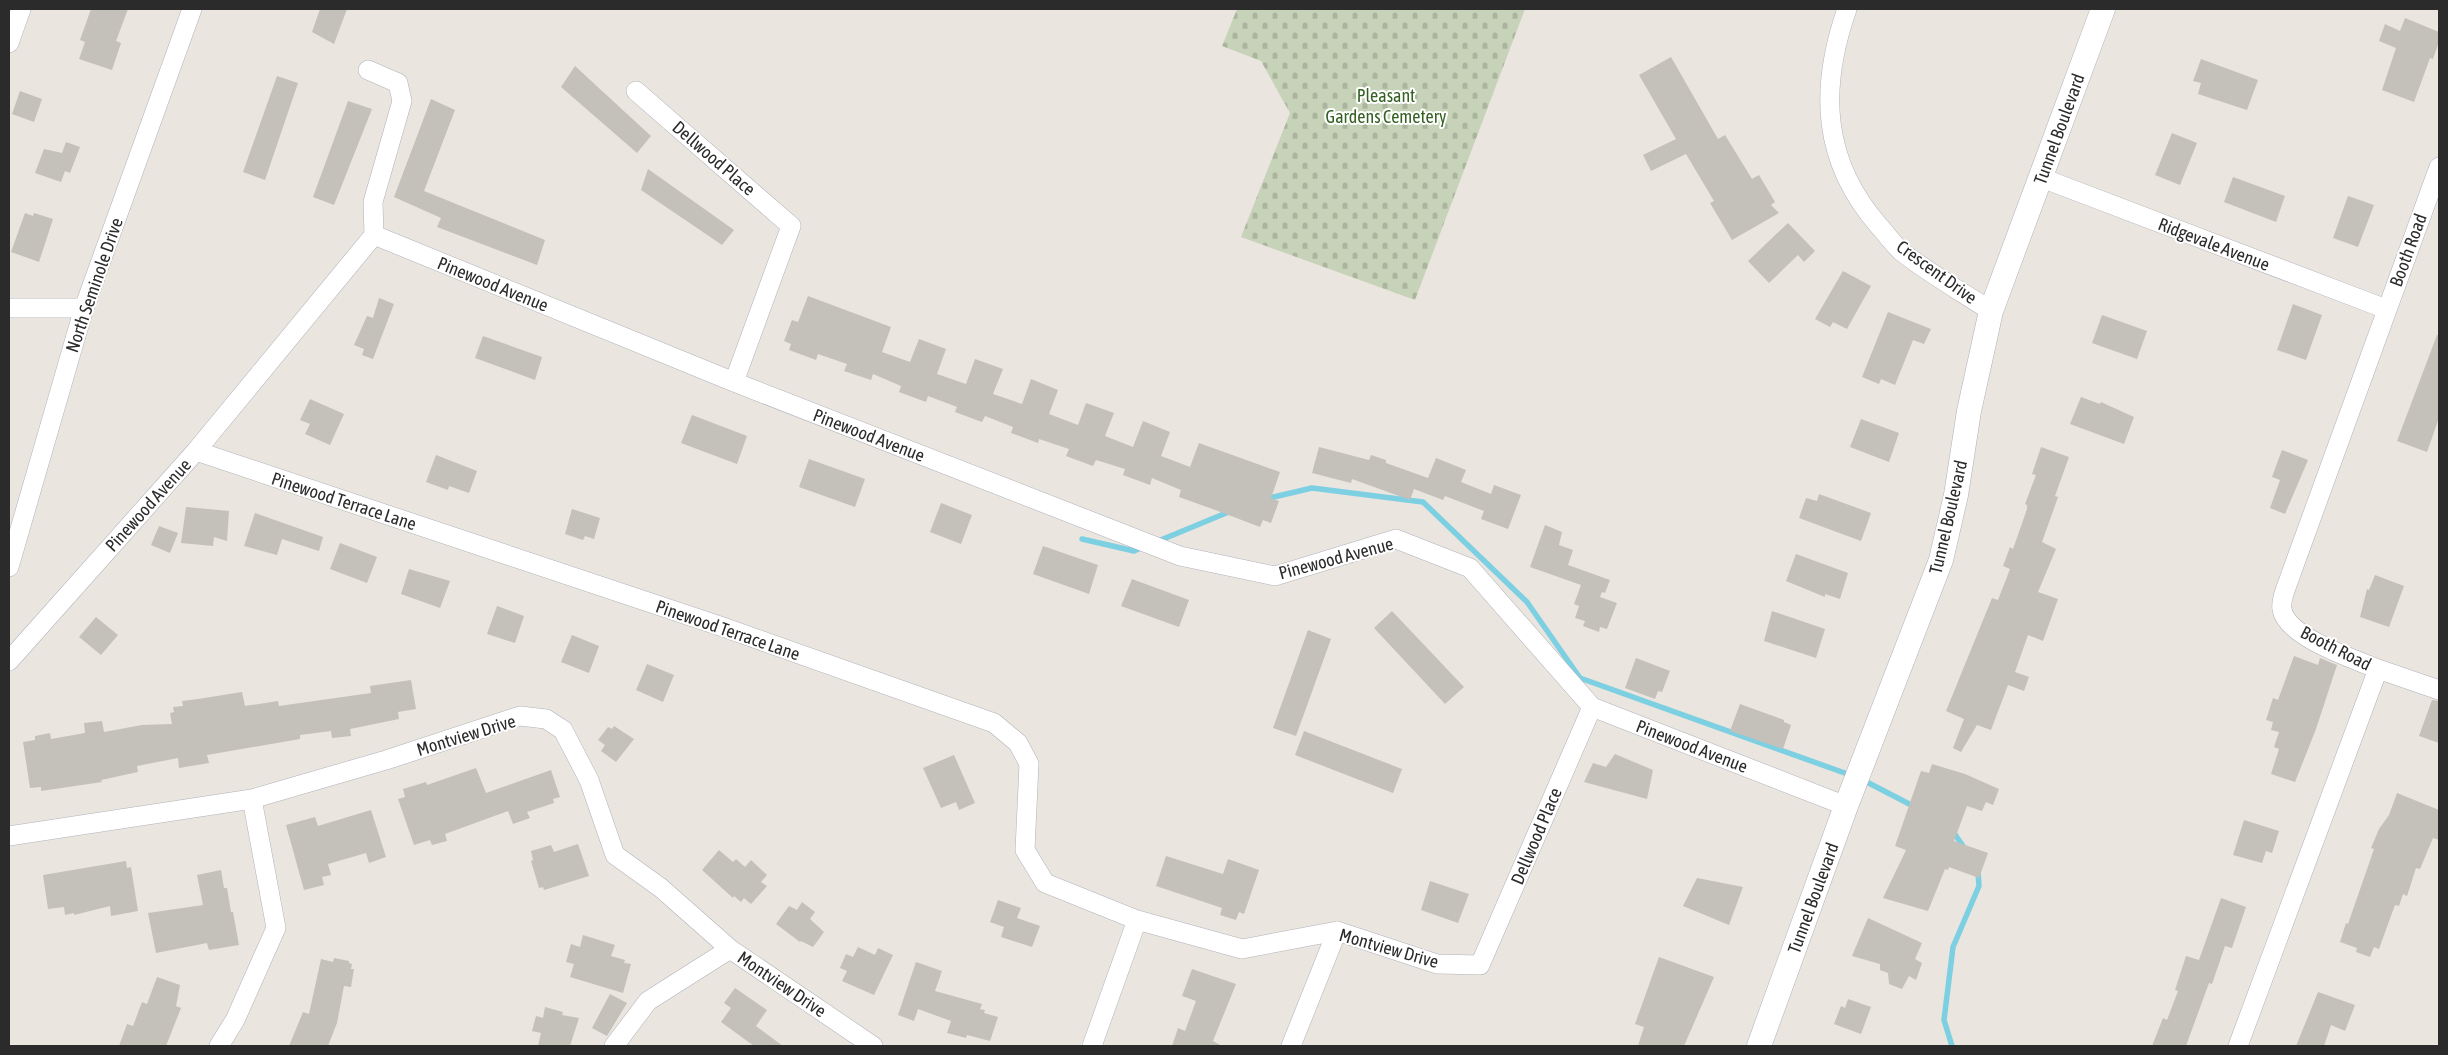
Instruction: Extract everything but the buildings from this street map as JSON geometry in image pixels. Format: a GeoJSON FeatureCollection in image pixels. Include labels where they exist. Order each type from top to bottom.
{"type":"FeatureCollection","features":[{"type":"Feature","properties":{"kind":"street"},"geometry":{"type":"LineString","coordinates":[[9,43],[21,9]]}},
{"type":"Feature","properties":{"kind":"street","name":"North Seminole Drive"},"geometry":{"type":"LineString","coordinates":[[9,567],[84,308],[192,9]]}},
{"type":"Feature","properties":{"kind":"street","name":"Crescent Drive"},"geometry":{"type":"LineString","coordinates":[[1847,9],[1833,59],[1829,84],[1833,136],[1849,183],[1862,207],[1901,251],[1991,311]]}},
{"type":"Feature","properties":{"kind":"street","name":"Tunnel Boulevard"},"geometry":{"type":"LineString","coordinates":[[1759,1046],[1846,806],[1941,560],[1956,495],[1969,411],[1991,311],[2042,178],[2103,9]]}},
{"type":"Feature","properties":{"kind":"street"},"geometry":{"type":"LineString","coordinates":[[368,70],[398,83],[402,101],[373,202],[374,235]]}},
{"type":"Feature","properties":{"kind":"street","name":"Dellwood Place"},"geometry":{"type":"LineString","coordinates":[[636,91],[791,226],[734,382]]}},
{"type":"Feature","properties":{"kind":"street","name":"Booth Road"},"geometry":{"type":"LineString","coordinates":[[2238,1046],[2378,669],[2332,650],[2305,635],[2288,624],[2282,608],[2292,571],[2336,455],[2386,309],[2439,167]]}},
{"type":"Feature","properties":{"kind":"street","name":"Ridgevale Avenue"},"geometry":{"type":"LineString","coordinates":[[2042,178],[2386,309]]}},
{"type":"Feature","properties":{"kind":"street","name":"Pinewood Avenue"},"geometry":{"type":"LineString","coordinates":[[9,661],[196,452],[374,235],[734,382],[1180,556],[1275,576],[1396,539],[1470,568],[1592,707],[1846,806]]}},
{"type":"Feature","properties":{"kind":"street"},"geometry":{"type":"LineString","coordinates":[[9,308],[84,308]]}},
{"type":"Feature","properties":{"kind":"street","name":"Pinewood Terrace Lane"},"geometry":{"type":"LineString","coordinates":[[196,452],[723,627],[994,723],[1018,743],[1029,764],[1025,850],[1045,883],[1137,920]]}},
{"type":"Feature","properties":{"kind":"street"},"geometry":{"type":"LineString","coordinates":[[2378,669],[2439,690]]}},
{"type":"Feature","properties":{"kind":"street","name":"Dellwood Place"},"geometry":{"type":"LineString","coordinates":[[1480,965],[1592,707]]}},
{"type":"Feature","properties":{"kind":"street","name":"Montview Drive"},"geometry":{"type":"LineString","coordinates":[[9,836],[252,798],[386,760],[520,716],[546,718],[563,730],[584,772],[615,855],[660,888],[730,949],[873,1046]]}},
{"type":"Feature","properties":{"kind":"street"},"geometry":{"type":"LineString","coordinates":[[219,1046],[236,1020],[276,928],[252,798]]}},
{"type":"Feature","properties":{"kind":"street"},"geometry":{"type":"LineString","coordinates":[[1092,1046],[1137,920]]}},
{"type":"Feature","properties":{"kind":"street","name":"Montview Drive"},"geometry":{"type":"LineString","coordinates":[[1137,920],[1242,949],[1337,931],[1437,964],[1480,965]]}},
{"type":"Feature","properties":{"kind":"street"},"geometry":{"type":"LineString","coordinates":[[1291,1046],[1337,931]]}},
{"type":"Feature","properties":{"kind":"street"},"geometry":{"type":"LineString","coordinates":[[614,1046],[648,1001],[730,949]]}},
{"type":"Feature","properties":{"kind":"green space","name":"Pleasant Gardens Cemetery"},"geometry":{"type":"Polygon","coordinates":[[[1237,9],[1525,9],[1415,300],[1241,237],[1290,113],[1261,61],[1222,46],[1237,9]]]}},
{"type":"Feature","properties":{"kind":"waterway"},"geometry":{"type":"LineString","coordinates":[[1265,499],[1312,488],[1423,502],[1527,602],[1580,678],[1853,776]]}},
{"type":"Feature","properties":{"kind":"waterway"},"geometry":{"type":"LineString","coordinates":[[1156,542],[1231,511]]}},
{"type":"Feature","properties":{"kind":"waterway"},"geometry":{"type":"LineString","coordinates":[[1082,539],[1134,551],[1143,547]]}},
{"type":"Feature","properties":{"kind":"waterway"},"geometry":{"type":"LineString","coordinates":[[1861,779],[1915,807]]}},
{"type":"Feature","properties":{"kind":"waterway"},"geometry":{"type":"LineString","coordinates":[[1952,830],[1965,849]]}},
{"type":"Feature","properties":{"kind":"waterway"},"geometry":{"type":"LineString","coordinates":[[1952,1046],[1944,1020],[1953,947],[1979,886],[1978,872]]}}]}
